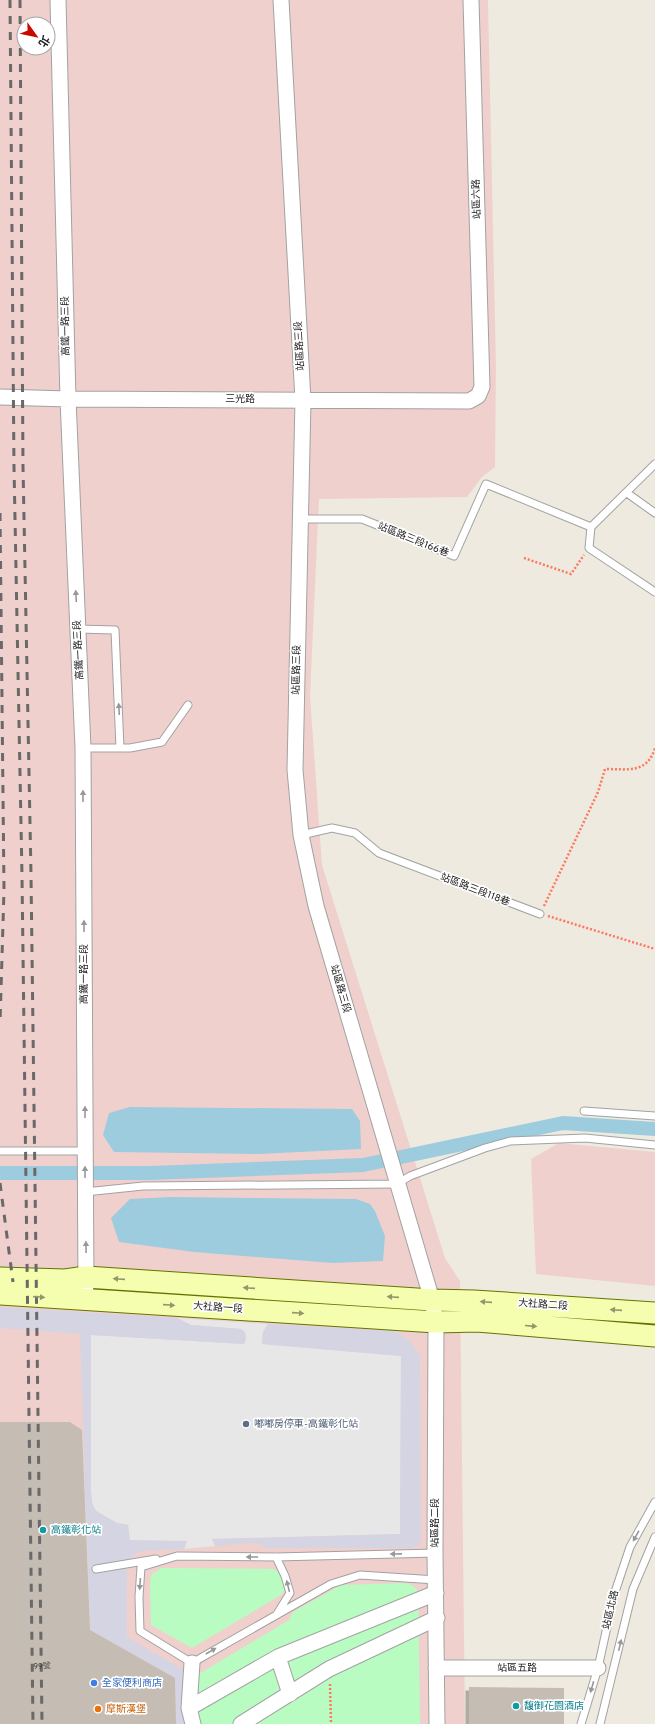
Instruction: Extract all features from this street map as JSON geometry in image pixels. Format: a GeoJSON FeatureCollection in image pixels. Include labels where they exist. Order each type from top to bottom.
{"type":"FeatureCollection","features":[{"type":"Feature","properties":{"kind":"street","name":"高鐵一路三段"},"geometry":{"type":"LineString","coordinates":[[58,0],[68,399],[83,748],[85,1300]]}},
{"type":"Feature","properties":{"kind":"street","name":"站區路三段"},"geometry":{"type":"LineString","coordinates":[[281,0],[303,400],[299,519],[295,770],[301,835],[316,906],[432,1300],[436,1322]]}},
{"type":"Feature","properties":{"kind":"street","name":"站區六路"},"geometry":{"type":"LineString","coordinates":[[471,0],[482,387],[478,396]]}},
{"type":"Feature","properties":{"kind":"street","name":"三光路"},"geometry":{"type":"LineString","coordinates":[[0,396],[68,399],[469,401],[478,396]]}},
{"type":"Feature","properties":{"kind":"street"},"geometry":{"type":"LineString","coordinates":[[0,1278],[65,1280],[86,1277],[432,1300]]}},
{"type":"Feature","properties":{"kind":"street","name":"大社路一段"},"geometry":{"type":"LineString","coordinates":[[0,1294],[436,1322]]}},
{"type":"Feature","properties":{"kind":"street","name":"大社路二段"},"geometry":{"type":"LineString","coordinates":[[432,1300],[474,1301],[655,1313]]}},
{"type":"Feature","properties":{"kind":"street"},"geometry":{"type":"LineString","coordinates":[[436,1322],[477,1321],[655,1336]]}},
{"type":"Feature","properties":{"kind":"street","name":"站區路二段"},"geometry":{"type":"LineString","coordinates":[[436,1322],[435,1554],[437,1724]]}},
{"type":"Feature","properties":{"kind":"street"},"geometry":{"type":"LineString","coordinates":[[189,1708],[278,1657],[436,1586]]}},
{"type":"Feature","properties":{"kind":"street"},"geometry":{"type":"LineString","coordinates":[[241,1724],[329,1669],[436,1618]]}},
{"type":"Feature","properties":{"kind":"street"},"geometry":{"type":"LineString","coordinates":[[278,1657],[290,1694]]}},
{"type":"Feature","properties":{"kind":"street"},"geometry":{"type":"LineString","coordinates":[[192,1663],[189,1708],[193,1724]]}},
{"type":"Feature","properties":{"kind":"street","name":"站區五路"},"geometry":{"type":"LineString","coordinates":[[436,1668],[598,1668]]}},
{"type":"Feature","properties":{"kind":"lane"},"geometry":{"type":"LineString","coordinates":[[655,464],[592,526],[589,548],[655,592]]}},
{"type":"Feature","properties":{"kind":"lane","name":"站區路三段166巷"},"geometry":{"type":"LineString","coordinates":[[299,519],[362,519],[454,556],[486,484],[592,526]]}},
{"type":"Feature","properties":{"kind":"lane"},"geometry":{"type":"LineString","coordinates":[[627,493],[655,514]]}},
{"type":"Feature","properties":{"kind":"lane"},"geometry":{"type":"LineString","coordinates":[[78,628],[115,630],[120,748]]}},
{"type":"Feature","properties":{"kind":"lane"},"geometry":{"type":"LineString","coordinates":[[83,748],[130,748],[162,742],[188,705]]}},
{"type":"Feature","properties":{"kind":"lane","name":"站區路三段118巷"},"geometry":{"type":"LineString","coordinates":[[301,835],[332,828],[355,834],[379,853],[540,914]]}},
{"type":"Feature","properties":{"kind":"lane"},"geometry":{"type":"LineString","coordinates":[[584,1111],[655,1116]]}},
{"type":"Feature","properties":{"kind":"lane"},"geometry":{"type":"LineString","coordinates":[[85,1192],[143,1186],[397,1184],[410,1176],[485,1148],[510,1141],[585,1138],[655,1145]]}},
{"type":"Feature","properties":{"kind":"lane"},"geometry":{"type":"LineString","coordinates":[[0,1151],[85,1151]]}},
{"type":"Feature","properties":{"kind":"lane","name":"站區北路"},"geometry":{"type":"LineString","coordinates":[[581,1724],[598,1668],[614,1595],[630,1547],[655,1502]]}},
{"type":"Feature","properties":{"kind":"lane","name":"站區北路"},"geometry":{"type":"LineString","coordinates":[[600,1724],[633,1589],[655,1537]]}},
{"type":"Feature","properties":{"kind":"lane"},"geometry":{"type":"LineString","coordinates":[[96,1569],[137,1561],[176,1556],[276,1557],[435,1554]]}},
{"type":"Feature","properties":{"kind":"lane"},"geometry":{"type":"LineString","coordinates":[[176,1556],[141,1567],[139,1597],[140,1631],[192,1663],[331,1584],[360,1575],[436,1586]]}},
{"type":"Feature","properties":{"kind":"lane"},"geometry":{"type":"LineString","coordinates":[[276,1557],[285,1576],[290,1593],[277,1615]]}},
{"type":"Feature","properties":{"kind":"path"},"geometry":{"type":"LineString","coordinates":[[524,558],[571,574],[589,548]]}},
{"type":"Feature","properties":{"kind":"path"},"geometry":{"type":"LineString","coordinates":[[655,748],[652,757],[644,766],[634,770],[605,769],[598,792],[540,914],[655,950]]}},
{"type":"Feature","properties":{"kind":"path"},"geometry":{"type":"LineString","coordinates":[[329,1669],[331,1724]]}},
{"type":"Feature","properties":{"kind":"shaded area"},"geometry":{"type":"Polygon","coordinates":[[[0,0],[488,0],[496,367],[495,467],[482,477],[467,497],[319,499],[310,696],[322,865],[445,1258],[460,1281],[465,1724],[0,1724],[0,0]]]}},
{"type":"Feature","properties":{"kind":"shaded area"},"geometry":{"type":"Polygon","coordinates":[[[559,1143],[655,1152],[655,1286],[536,1274],[531,1159],[559,1143]]]}},
{"type":"Feature","properties":{"kind":"shaded area"},"geometry":{"type":"Polygon","coordinates":[[[0,1307],[177,1318],[191,1325],[241,1329],[245,1332],[246,1339],[244,1344],[91,1335],[92,1503],[96,1511],[117,1523],[128,1525],[130,1540],[187,1541],[184,1549],[140,1551],[127,1561],[127,1637],[187,1672],[188,1724],[176,1724],[175,1678],[90,1630],[80,1334],[0,1328],[0,1307]]]}},
{"type":"Feature","properties":{"kind":"shaded area","name":"嘟嘟房停車-高鐵彰化站"},"geometry":{"type":"Polygon","coordinates":[[[177,1318],[268,1324],[263,1332],[262,1344],[401,1356],[400,1534],[212,1539],[215,1546],[184,1549],[186,1541],[129,1541],[128,1525],[117,1523],[96,1511],[92,1503],[91,1492],[91,1335],[244,1344],[246,1339],[245,1332],[241,1329],[191,1325],[177,1318]]]}},
{"type":"Feature","properties":{"kind":"shaded area"},"geometry":{"type":"Polygon","coordinates":[[[268,1324],[395,1331],[410,1341],[420,1355],[421,1540],[419,1545],[413,1548],[267,1548],[260,1544],[251,1543],[215,1546],[212,1539],[400,1534],[401,1356],[262,1344],[263,1332],[268,1324]]]}},
{"type":"Feature","properties":{"kind":"green space"},"geometry":{"type":"Polygon","coordinates":[[[162,1568],[274,1569],[284,1581],[284,1588],[281,1595],[192,1648],[151,1625],[150,1581],[152,1574],[162,1568]]]}},
{"type":"Feature","properties":{"kind":"green space"},"geometry":{"type":"Polygon","coordinates":[[[410,1584],[418,1590],[420,1724],[188,1724],[197,1675],[289,1620],[293,1612],[341,1585],[410,1584]]]}},
{"type":"Feature","properties":{"kind":"water"},"geometry":{"type":"Polygon","coordinates":[[[130,1107],[352,1109],[360,1121],[361,1149],[259,1154],[114,1152],[103,1135],[109,1113],[130,1107]]]}},
{"type":"Feature","properties":{"kind":"water"},"geometry":{"type":"Polygon","coordinates":[[[172,1197],[356,1199],[370,1204],[375,1211],[385,1236],[383,1261],[333,1263],[194,1252],[119,1242],[111,1218],[130,1199],[172,1197]]]}},
{"type":"Feature","properties":{"kind":"building","name":"高鐵彰化站"},"geometry":{"type":"Polygon","coordinates":[[[0,1422],[70,1422],[82,1430],[90,1630],[175,1678],[176,1724],[0,1724],[0,1422]]]}},
{"type":"Feature","properties":{"kind":"building","name":"馥御花園酒店"},"geometry":{"type":"Polygon","coordinates":[[[469,1687],[564,1688],[564,1724],[469,1724],[469,1687]]]}},
{"type":"Feature","properties":{"kind":"waterway"},"geometry":{"type":"LineString","coordinates":[[0,1173],[151,1173],[363,1165],[563,1123],[655,1129]]}},
{"type":"Feature","properties":{"kind":"railway"},"geometry":{"type":"LineString","coordinates":[[10,0],[14,467],[22,876],[33,1724]]}},
{"type":"Feature","properties":{"kind":"railway"},"geometry":{"type":"LineString","coordinates":[[20,0],[23,467],[31,875],[42,1724]]}},
{"type":"Feature","properties":{"kind":"railway"},"geometry":{"type":"LineString","coordinates":[[0,513],[4,890],[0,1023]]}},
{"type":"Feature","properties":{"kind":"railway"},"geometry":{"type":"LineString","coordinates":[[0,1183],[13,1282]]}},
{"type":"Feature","properties":{"kind":"place","name":"嘟嘟房停車-高鐵彰化站"},"geometry":{"type":"Point","coordinates":[246,1424]}},
{"type":"Feature","properties":{"kind":"place","name":"高鐵彰化站"},"geometry":{"type":"Point","coordinates":[43,1530]}},
{"type":"Feature","properties":{"kind":"place","name":"全家便利商店"},"geometry":{"type":"Point","coordinates":[94,1683]}},
{"type":"Feature","properties":{"kind":"place","name":"馥御花園酒店"},"geometry":{"type":"Point","coordinates":[516,1706]}},
{"type":"Feature","properties":{"kind":"place","name":"摩斯漢堡"},"geometry":{"type":"Point","coordinates":[98,1709]}}]}
